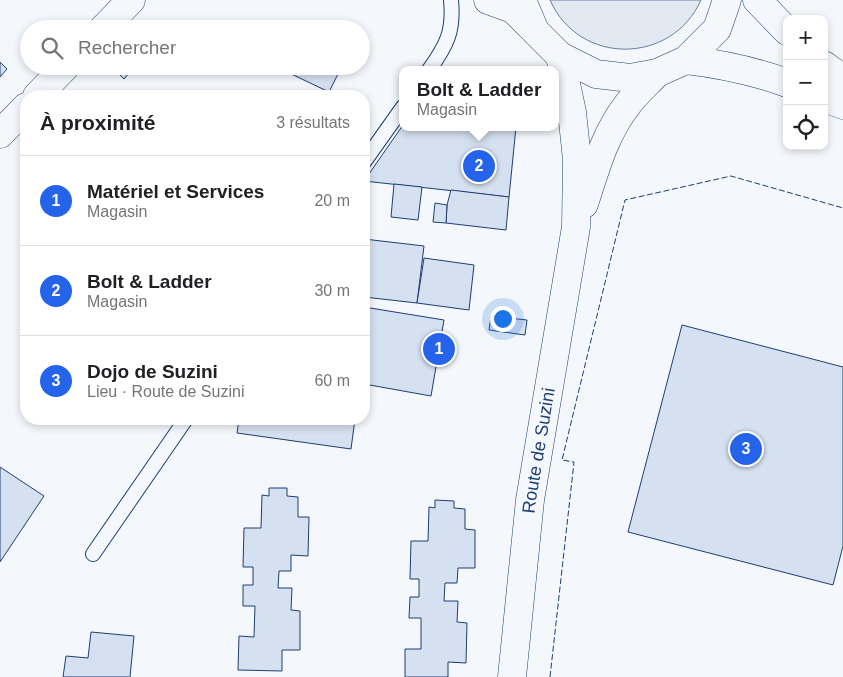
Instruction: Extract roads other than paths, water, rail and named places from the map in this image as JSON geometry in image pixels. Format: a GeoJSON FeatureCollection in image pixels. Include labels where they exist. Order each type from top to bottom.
{"type":"FeatureCollection","features":[{"type":"Feature","properties":{"kind":"street"},"geometry":{"type":"LineString","coordinates":[[112,20],[131,0]]}},
{"type":"Feature","properties":{"kind":"street"},"geometry":{"type":"LineString","coordinates":[[488,0],[513,9],[560,56],[596,74],[630,78],[657,73],[686,60],[717,29],[727,0]]}},
{"type":"Feature","properties":{"kind":"street"},"geometry":{"type":"LineString","coordinates":[[522,0],[535,31]]}},
{"type":"Feature","properties":{"kind":"street"},"geometry":{"type":"LineString","coordinates":[[757,0],[783,28]]}},
{"type":"Feature","properties":{"kind":"street","name":"Route de Suzini"},"geometry":{"type":"LineString","coordinates":[[512,677],[530,500],[576,227],[577,160],[572,112],[560,56]]}},
{"type":"Feature","properties":{"kind":"street"},"geometry":{"type":"LineString","coordinates":[[686,60],[721,64],[748,70],[783,83]]}},
{"type":"Feature","properties":{"kind":"street"},"geometry":{"type":"LineString","coordinates":[[828,68],[843,79]]}},
{"type":"Feature","properties":{"kind":"street","name":"Route de Suzini"},"geometry":{"type":"LineString","coordinates":[[576,227],[601,154],[612,131],[627,104],[657,73]]}},
{"type":"Feature","properties":{"kind":"street"},"geometry":{"type":"LineString","coordinates":[[43,90],[57,75]]}},
{"type":"Feature","properties":{"kind":"street"},"geometry":{"type":"LineString","coordinates":[[828,99],[843,105]]}},
{"type":"Feature","properties":{"kind":"street"},"geometry":{"type":"LineString","coordinates":[[0,134],[20,113]]}},
{"type":"Feature","properties":{"kind":"lane"},"geometry":{"type":"LineString","coordinates":[[432,66],[444,49],[453,19],[451,0]]}},
{"type":"Feature","properties":{"kind":"lane"},"geometry":{"type":"LineString","coordinates":[[370,154],[399,113]]}},
{"type":"Feature","properties":{"kind":"lane"},"geometry":{"type":"LineString","coordinates":[[93,554],[182,425]]}},
{"type":"Feature","properties":{"kind":"place","name":"Bolt & Ladder"},"geometry":{"type":"Point","coordinates":[479,166]}},
{"type":"Feature","properties":{"kind":"place","name":"Matériel et Services"},"geometry":{"type":"Point","coordinates":[439,349]}},
{"type":"Feature","properties":{"kind":"place","name":"Dojo de Suzini"},"geometry":{"type":"Point","coordinates":[746,449]}}]}
